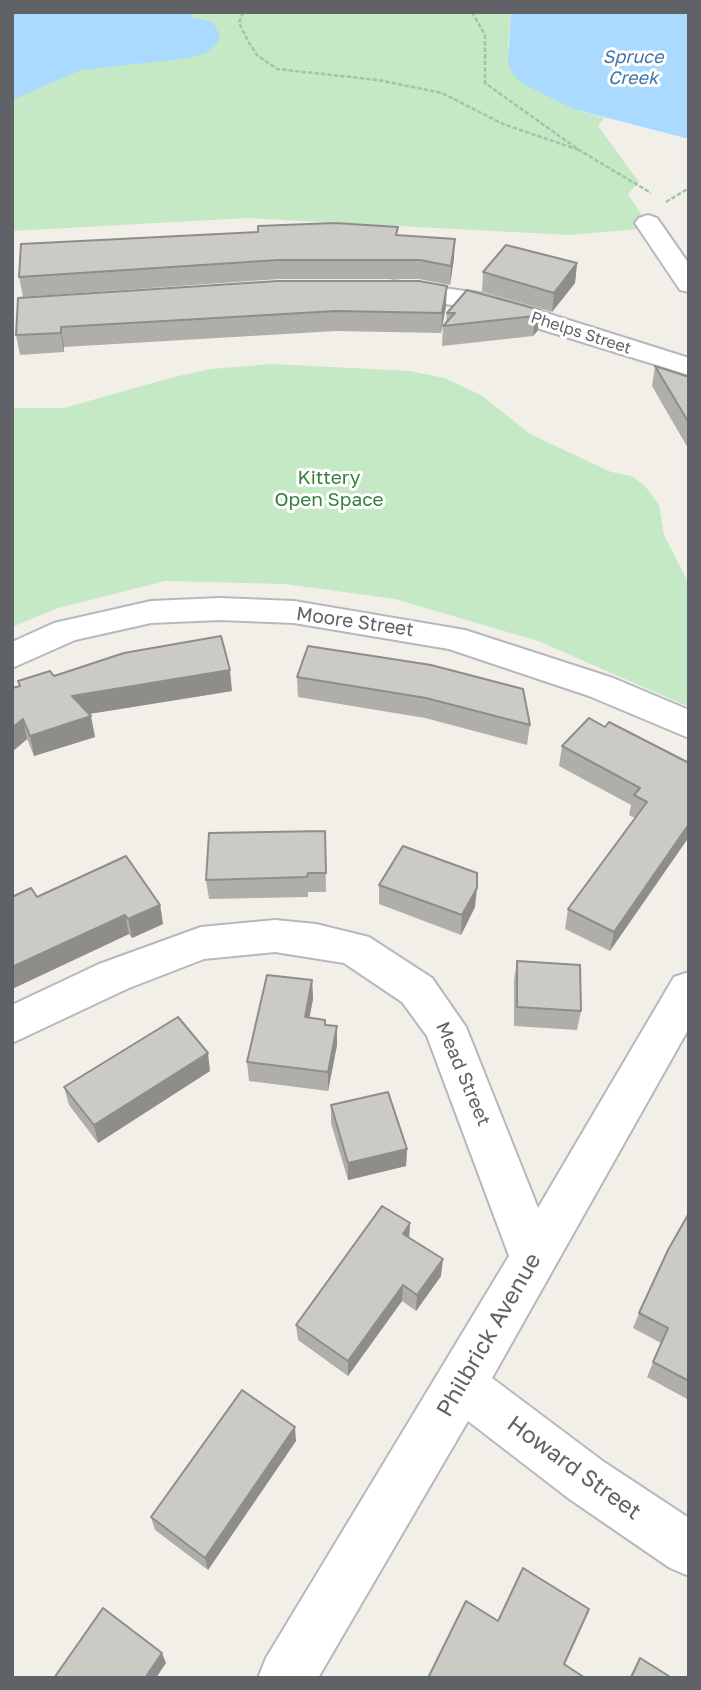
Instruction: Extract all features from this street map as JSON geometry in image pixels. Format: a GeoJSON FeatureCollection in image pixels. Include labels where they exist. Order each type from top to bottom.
{"type":"FeatureCollection","features":[{"type":"Feature","properties":{"kind":"street"},"geometry":{"type":"LineString","coordinates":[[648,223],[689,284]]}},
{"type":"Feature","properties":{"kind":"street","name":"Phelps Street"},"geometry":{"type":"LineString","coordinates":[[364,288],[419,290],[464,297],[689,367]]}},
{"type":"Feature","properties":{"kind":"street","name":"Moore Street"},"geometry":{"type":"LineString","coordinates":[[12,656],[90,624],[151,612],[220,609],[294,612],[453,638],[601,687],[689,725]]}},
{"type":"Feature","properties":{"kind":"street","name":"Mead Street"},"geometry":{"type":"LineString","coordinates":[[12,1026],[114,976],[201,943],[275,936],[316,940],[355,949],[417,990],[445,1027],[534,1259]]}},
{"type":"Feature","properties":{"kind":"street","name":"Philbrick Avenue"},"geometry":{"type":"LineString","coordinates":[[286,1678],[461,1385],[689,989]]}},
{"type":"Feature","properties":{"kind":"street","name":"Howard Street"},"geometry":{"type":"LineString","coordinates":[[461,1385],[586,1480],[689,1549]]}},
{"type":"Feature","properties":{"kind":"path"},"geometry":{"type":"LineString","coordinates":[[243,12],[239,23],[248,41],[257,55],[276,69],[378,80],[442,93],[503,124],[579,150]]}},
{"type":"Feature","properties":{"kind":"path"},"geometry":{"type":"LineString","coordinates":[[472,12],[485,35],[485,83],[505,100],[579,150],[666,203]]}},
{"type":"Feature","properties":{"kind":"green space"},"geometry":{"type":"Polygon","coordinates":[[[113,12],[511,12],[508,47],[570,108],[604,118],[598,126],[639,182],[628,194],[650,228],[569,235],[247,218],[12,231],[12,55],[113,12]]]}},
{"type":"Feature","properties":{"kind":"green space","name":"Kittery Open Space"},"geometry":{"type":"Polygon","coordinates":[[[272,364],[410,371],[444,378],[481,395],[530,434],[611,472],[632,476],[645,486],[659,505],[664,535],[689,584],[689,707],[538,641],[395,599],[285,584],[165,581],[58,608],[12,627],[12,408],[64,408],[211,369],[272,364]]]}},
{"type":"Feature","properties":{"kind":"water"},"geometry":{"type":"Polygon","coordinates":[[[12,12],[191,12],[192,17],[213,22],[220,36],[216,45],[207,52],[189,58],[81,70],[12,100],[12,12]]]}},
{"type":"Feature","properties":{"kind":"water","name":"Spruce Creek"},"geometry":{"type":"Polygon","coordinates":[[[511,12],[689,12],[689,139],[573,109],[525,85],[514,76],[508,63],[511,12]]]}},
{"type":"Feature","properties":{"kind":"building"},"geometry":{"type":"Polygon","coordinates":[[[335,223],[398,227],[396,235],[455,239],[451,266],[420,260],[278,260],[19,277],[21,244],[258,232],[258,226],[335,223]]]}},
{"type":"Feature","properties":{"kind":"building"},"geometry":{"type":"Polygon","coordinates":[[[506,245],[577,263],[554,293],[483,272],[506,245]]]}},
{"type":"Feature","properties":{"kind":"building"},"geometry":{"type":"Polygon","coordinates":[[[278,281],[419,281],[447,286],[442,313],[336,311],[61,327],[61,333],[16,335],[18,298],[278,281]]]}},
{"type":"Feature","properties":{"kind":"building"},"geometry":{"type":"Polygon","coordinates":[[[467,290],[540,310],[535,316],[443,326],[455,313],[447,313],[467,290]]]}},
{"type":"Feature","properties":{"kind":"building"},"geometry":{"type":"Polygon","coordinates":[[[655,366],[689,377],[689,423],[655,366]]]}},
{"type":"Feature","properties":{"kind":"building"},"geometry":{"type":"Polygon","coordinates":[[[221,636],[230,670],[72,696],[91,716],[30,736],[23,719],[12,728],[12,688],[20,686],[18,681],[50,671],[54,676],[124,653],[221,636]]]}},
{"type":"Feature","properties":{"kind":"building"},"geometry":{"type":"Polygon","coordinates":[[[308,646],[431,665],[523,689],[530,725],[426,698],[297,677],[308,646]]]}},
{"type":"Feature","properties":{"kind":"building"},"geometry":{"type":"Polygon","coordinates":[[[589,718],[605,727],[609,722],[689,763],[689,824],[614,932],[568,909],[647,802],[634,795],[640,788],[562,746],[589,718]]]}},
{"type":"Feature","properties":{"kind":"building"},"geometry":{"type":"Polygon","coordinates":[[[325,831],[326,873],[308,873],[307,877],[206,880],[209,833],[325,831]]]}},
{"type":"Feature","properties":{"kind":"building"},"geometry":{"type":"Polygon","coordinates":[[[403,846],[477,873],[477,888],[462,915],[379,885],[403,846]]]}},
{"type":"Feature","properties":{"kind":"building"},"geometry":{"type":"Polygon","coordinates":[[[126,856],[160,905],[128,919],[125,915],[12,967],[12,897],[31,888],[37,897],[126,856]]]}},
{"type":"Feature","properties":{"kind":"building"},"geometry":{"type":"Polygon","coordinates":[[[517,961],[580,965],[581,1011],[517,1007],[517,961]]]}},
{"type":"Feature","properties":{"kind":"building"},"geometry":{"type":"Polygon","coordinates":[[[267,975],[312,980],[305,1017],[325,1020],[325,1025],[337,1026],[328,1072],[247,1062],[267,975]]]}},
{"type":"Feature","properties":{"kind":"building"},"geometry":{"type":"Polygon","coordinates":[[[178,1017],[208,1053],[94,1125],[64,1087],[178,1017]]]}},
{"type":"Feature","properties":{"kind":"building"},"geometry":{"type":"Polygon","coordinates":[[[388,1092],[407,1149],[348,1163],[331,1105],[388,1092]]]}},
{"type":"Feature","properties":{"kind":"building"},"geometry":{"type":"Polygon","coordinates":[[[382,1206],[410,1223],[403,1234],[443,1259],[417,1295],[403,1285],[348,1361],[296,1325],[382,1206]]]}},
{"type":"Feature","properties":{"kind":"building"},"geometry":{"type":"Polygon","coordinates":[[[689,1213],[689,1381],[653,1362],[668,1328],[639,1313],[668,1250],[689,1213]]]}},
{"type":"Feature","properties":{"kind":"building"},"geometry":{"type":"Polygon","coordinates":[[[242,1390],[295,1427],[205,1558],[151,1517],[242,1390]]]}},
{"type":"Feature","properties":{"kind":"building"},"geometry":{"type":"Polygon","coordinates":[[[523,1568],[589,1609],[564,1664],[585,1678],[428,1678],[466,1601],[498,1621],[523,1568]]]}},
{"type":"Feature","properties":{"kind":"building"},"geometry":{"type":"Polygon","coordinates":[[[103,1608],[162,1653],[145,1678],[54,1678],[103,1608]]]}},
{"type":"Feature","properties":{"kind":"building"},"geometry":{"type":"Polygon","coordinates":[[[640,1658],[672,1678],[631,1678],[640,1658]]]}}]}
